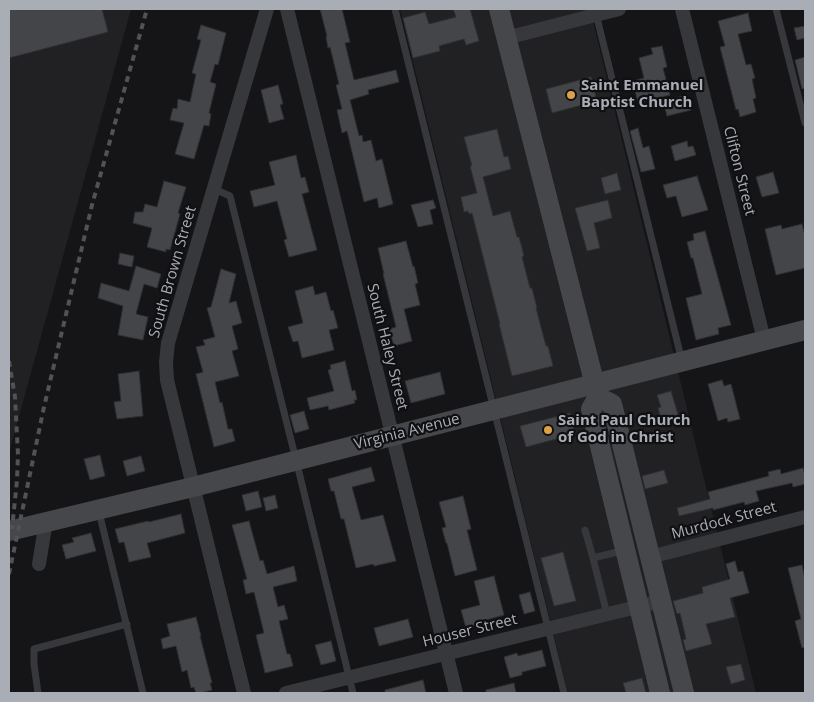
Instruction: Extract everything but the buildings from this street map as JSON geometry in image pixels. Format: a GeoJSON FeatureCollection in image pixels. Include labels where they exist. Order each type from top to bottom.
{"type":"FeatureCollection","features":[{"type":"Feature","properties":{"kind":"street","name":"South Brown Street"},"geometry":{"type":"LineString","coordinates":[[244,693],[167,380],[166,362],[168,343],[267,9]]}},
{"type":"Feature","properties":{"kind":"street","name":"South Haley Street"},"geometry":{"type":"LineString","coordinates":[[287,9],[456,693]]}},
{"type":"Feature","properties":{"kind":"street"},"geometry":{"type":"LineString","coordinates":[[499,9],[597,390],[591,409],[660,693]]}},
{"type":"Feature","properties":{"kind":"street"},"geometry":{"type":"LineString","coordinates":[[506,38],[595,12],[619,9]]}},
{"type":"Feature","properties":{"kind":"street","name":"Clifton Street"},"geometry":{"type":"LineString","coordinates":[[682,9],[764,340]]}},
{"type":"Feature","properties":{"kind":"street","name":"Virginia Avenue"},"geometry":{"type":"LineString","coordinates":[[9,531],[494,409],[597,390],[682,361],[805,330]]}},
{"type":"Feature","properties":{"kind":"street"},"geometry":{"type":"LineString","coordinates":[[597,390],[612,404],[684,693]]}},
{"type":"Feature","properties":{"kind":"street","name":"Murdock Street"},"geometry":{"type":"LineString","coordinates":[[650,557],[805,517]]}},
{"type":"Feature","properties":{"kind":"street"},"geometry":{"type":"LineString","coordinates":[[39,564],[46,522]]}},
{"type":"Feature","properties":{"kind":"street","name":"Houser Street"},"geometry":{"type":"LineString","coordinates":[[286,693],[661,601]]}},
{"type":"Feature","properties":{"kind":"lane"},"geometry":{"type":"LineString","coordinates":[[395,9],[564,693]]}},
{"type":"Feature","properties":{"kind":"lane"},"geometry":{"type":"LineString","coordinates":[[776,9],[805,123]]}},
{"type":"Feature","properties":{"kind":"lane"},"geometry":{"type":"LineString","coordinates":[[595,12],[682,361]]}},
{"type":"Feature","properties":{"kind":"lane"},"geometry":{"type":"LineString","coordinates":[[214,189],[230,196],[353,693]]}},
{"type":"Feature","properties":{"kind":"lane"},"geometry":{"type":"LineString","coordinates":[[98,509],[144,693]]}},
{"type":"Feature","properties":{"kind":"lane"},"geometry":{"type":"LineString","coordinates":[[586,530],[606,614]]}},
{"type":"Feature","properties":{"kind":"lane"},"geometry":{"type":"LineString","coordinates":[[593,558],[625,549]]}},
{"type":"Feature","properties":{"kind":"lane"},"geometry":{"type":"LineString","coordinates":[[38,693],[34,649],[126,624]]}},
{"type":"Feature","properties":{"kind":"shaded area"},"geometry":{"type":"Polygon","coordinates":[[[9,9],[131,9],[9,453],[9,9]]]}},
{"type":"Feature","properties":{"kind":"shaded area"},"geometry":{"type":"Polygon","coordinates":[[[400,9],[590,9],[756,693],[568,693],[400,9]]]}},
{"type":"Feature","properties":{"kind":"railway"},"geometry":{"type":"LineString","coordinates":[[9,574],[44,407],[92,205],[147,9]]}},
{"type":"Feature","properties":{"kind":"railway"},"geometry":{"type":"LineString","coordinates":[[9,361],[15,397],[18,455],[12,529]]}},
{"type":"Feature","properties":{"kind":"place","name":"Saint Emmanuel Baptist Church"},"geometry":{"type":"Point","coordinates":[571,95]}},
{"type":"Feature","properties":{"kind":"place","name":"Saint Paul Church of God in Christ"},"geometry":{"type":"Point","coordinates":[548,430]}}]}
